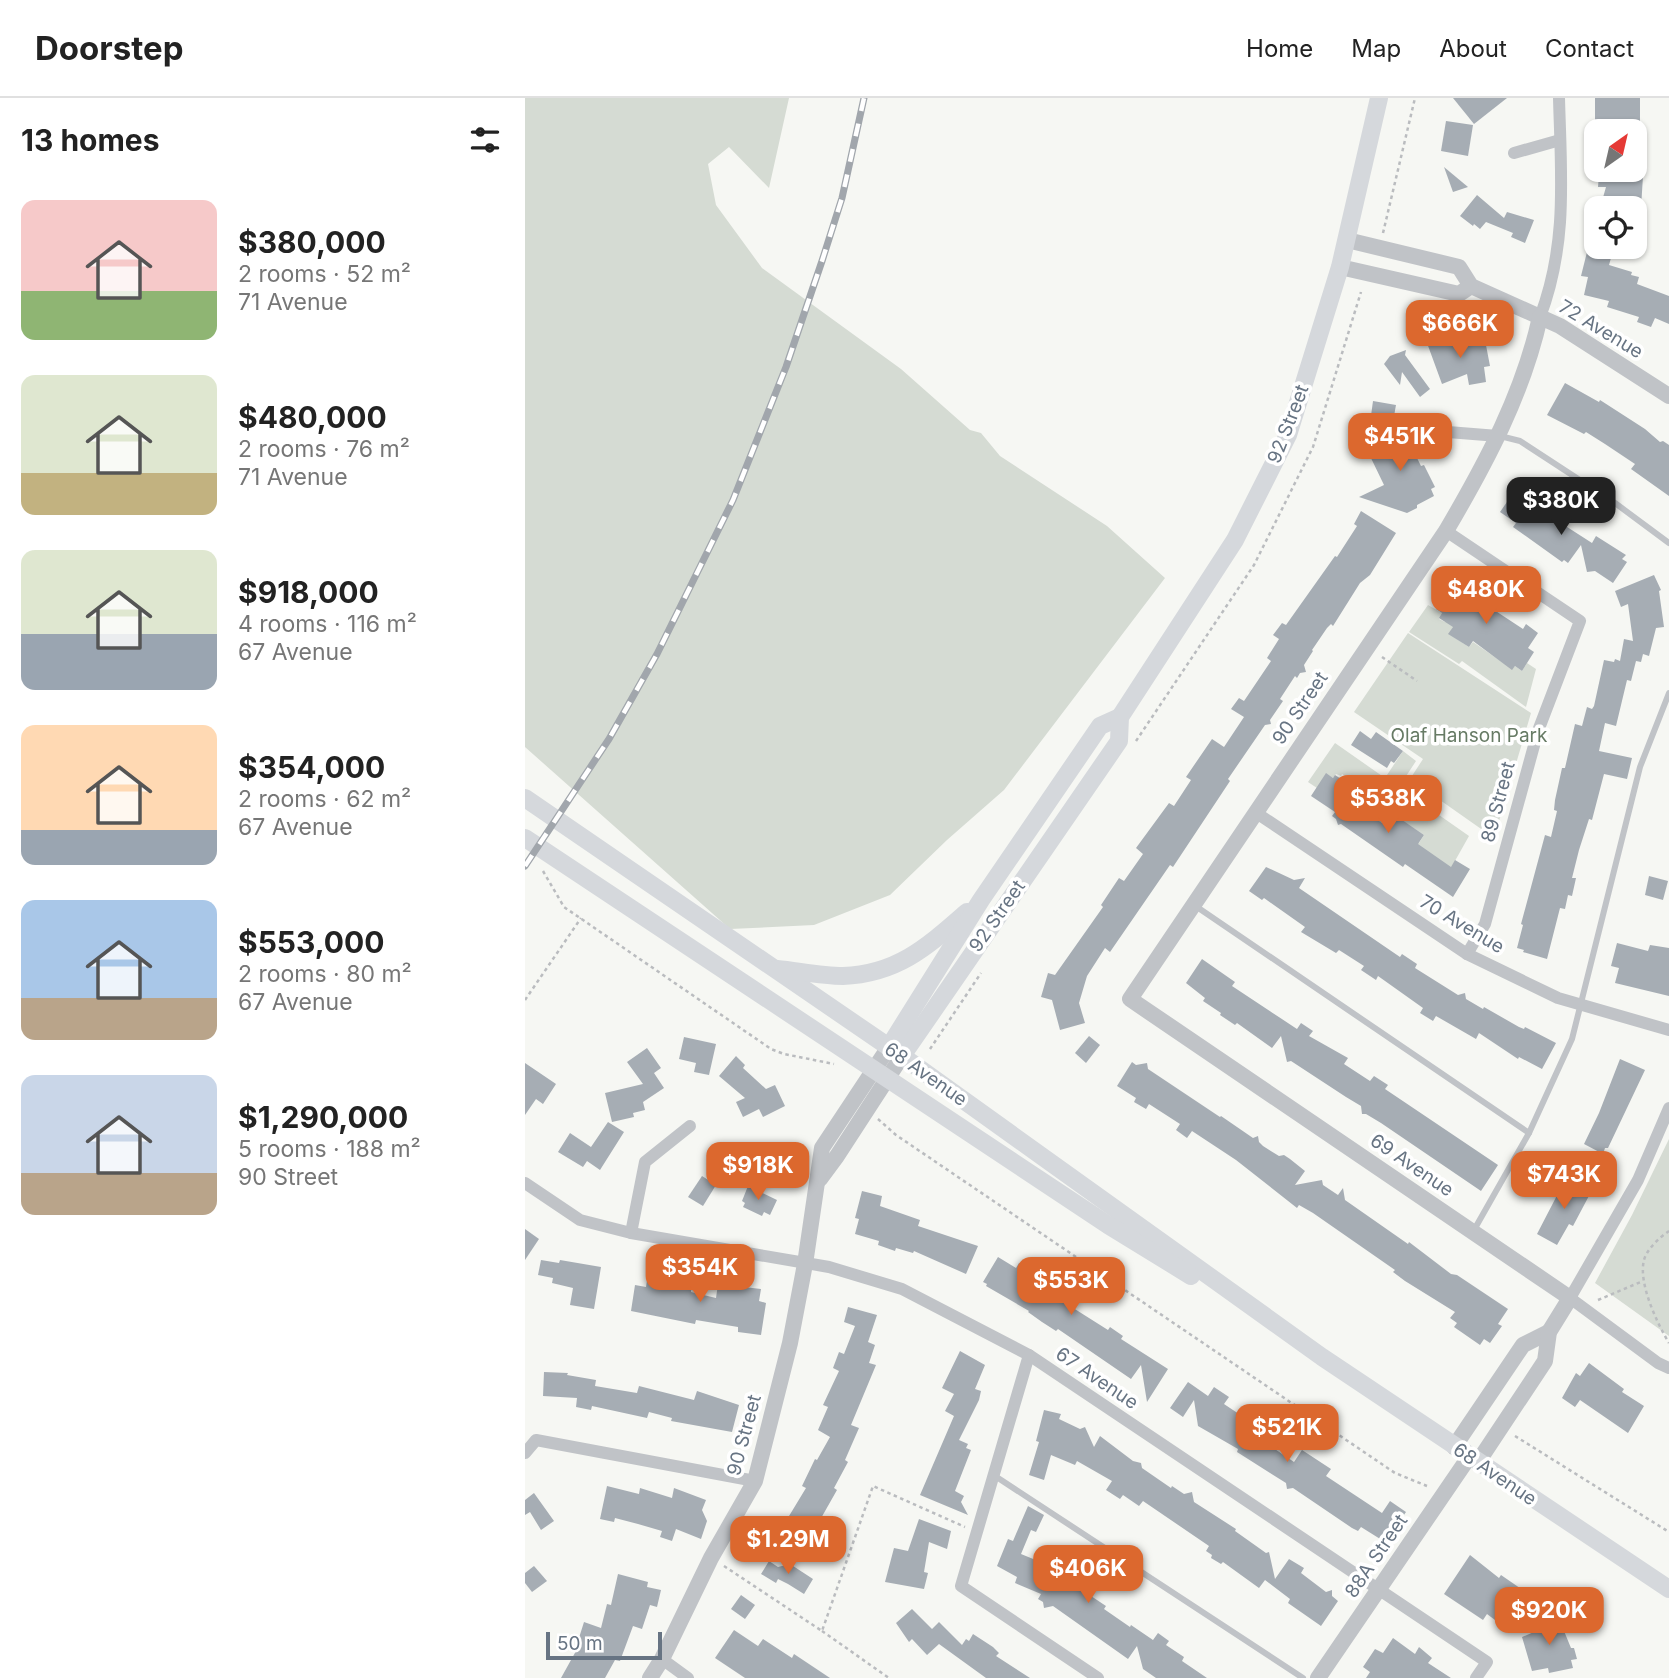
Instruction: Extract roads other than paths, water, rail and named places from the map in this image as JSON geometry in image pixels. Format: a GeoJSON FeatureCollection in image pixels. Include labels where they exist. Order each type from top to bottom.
{"type":"FeatureCollection","features":[{"type":"Feature","properties":{"kind":"main road","name":"92 Street"},"geometry":{"type":"LineString","coordinates":[[895,1051],[1119,741],[1120,717],[1235,540],[1288,435],[1340,267],[1379,98]]}},
{"type":"Feature","properties":{"kind":"main road","name":"92 Street"},"geometry":{"type":"LineString","coordinates":[[895,1051],[981,901],[1100,726],[1120,717]]}},
{"type":"Feature","properties":{"kind":"main road","name":"68 Avenue"},"geometry":{"type":"LineString","coordinates":[[525,798],[895,1051],[1322,1357],[1669,1589]]}},
{"type":"Feature","properties":{"kind":"main road","name":"68 Avenue"},"geometry":{"type":"LineString","coordinates":[[525,838],[1108,1225],[1322,1357]]}},
{"type":"Feature","properties":{"kind":"main road"},"geometry":{"type":"LineString","coordinates":[[773,969],[842,976],[882,970],[907,960],[927,947],[981,901]]}},
{"type":"Feature","properties":{"kind":"street"},"geometry":{"type":"LineString","coordinates":[[1541,317],[1551,289],[1561,230],[1559,98]]}},
{"type":"Feature","properties":{"kind":"street"},"geometry":{"type":"LineString","coordinates":[[1514,153],[1560,140]]}},
{"type":"Feature","properties":{"kind":"street","name":"72 Avenue"},"geometry":{"type":"LineString","coordinates":[[1347,240],[1459,267],[1471,286],[1560,326],[1669,396]]}},
{"type":"Feature","properties":{"kind":"street"},"geometry":{"type":"LineString","coordinates":[[1340,267],[1459,294],[1471,286]]}},
{"type":"Feature","properties":{"kind":"street","name":"90 Street"},"geometry":{"type":"LineString","coordinates":[[1131,999],[1447,531],[1498,436],[1528,368],[1541,317]]}},
{"type":"Feature","properties":{"kind":"street"},"geometry":{"type":"LineString","coordinates":[[1448,432],[1498,436]]}},
{"type":"Feature","properties":{"kind":"street","name":"89 Street"},"geometry":{"type":"LineString","coordinates":[[1447,531],[1580,621],[1538,731],[1485,924],[1467,954]]}},
{"type":"Feature","properties":{"kind":"street","name":"70 Avenue"},"geometry":{"type":"LineString","coordinates":[[1255,812],[1467,954],[1558,998],[1669,1030]]}},
{"type":"Feature","properties":{"kind":"street","name":"69 Avenue"},"geometry":{"type":"LineString","coordinates":[[1131,999],[1669,1368]]}},
{"type":"Feature","properties":{"kind":"street","name":"92 Street"},"geometry":{"type":"LineString","coordinates":[[881,1074],[895,1051]]}},
{"type":"Feature","properties":{"kind":"street","name":"90 Street"},"geometry":{"type":"LineString","coordinates":[[650,1678],[711,1558],[755,1481],[790,1343],[818,1181],[837,1156],[881,1074]]}},
{"type":"Feature","properties":{"kind":"street","name":"88A Street"},"geometry":{"type":"LineString","coordinates":[[1318,1678],[1467,1455],[1545,1361],[1549,1332],[1637,1180],[1669,1108]]}},
{"type":"Feature","properties":{"kind":"street"},"geometry":{"type":"LineString","coordinates":[[631,1233],[645,1162],[690,1126]]}},
{"type":"Feature","properties":{"kind":"street","name":"67 Avenue"},"geometry":{"type":"LineString","coordinates":[[525,1183],[580,1220],[631,1233],[829,1267],[902,1289],[1029,1355],[1487,1662],[1476,1678]]}},
{"type":"Feature","properties":{"kind":"street","name":"88A Street"},"geometry":{"type":"LineString","coordinates":[[1467,1455],[1523,1345],[1549,1332]]}},
{"type":"Feature","properties":{"kind":"street"},"geometry":{"type":"LineString","coordinates":[[1029,1355],[961,1586],[1098,1678]]}},
{"type":"Feature","properties":{"kind":"street"},"geometry":{"type":"LineString","coordinates":[[525,1453],[536,1440],[755,1481]]}},
{"type":"Feature","properties":{"kind":"street"},"geometry":{"type":"LineString","coordinates":[[662,1659],[688,1678]]}},
{"type":"Feature","properties":{"kind":"lane"},"geometry":{"type":"LineString","coordinates":[[1498,436],[1520,442],[1615,503],[1669,543]]}},
{"type":"Feature","properties":{"kind":"lane"},"geometry":{"type":"LineString","coordinates":[[1473,1232],[1529,1133],[1572,1039],[1640,767],[1669,693]]}},
{"type":"Feature","properties":{"kind":"lane"},"geometry":{"type":"LineString","coordinates":[[1193,904],[1529,1133]]}},
{"type":"Feature","properties":{"kind":"lane"},"geometry":{"type":"LineString","coordinates":[[995,1476],[1303,1678]]}},
{"type":"Feature","properties":{"kind":"railway"},"geometry":{"type":"LineString","coordinates":[[525,866],[609,739],[657,654],[733,500],[786,367],[822,261],[842,198],[864,98]]}},
{"type":"Feature","properties":{"kind":"park label","name":"Olaf Hanson Park"},"geometry":{"type":"Point","coordinates":[1469,735]}}]}
